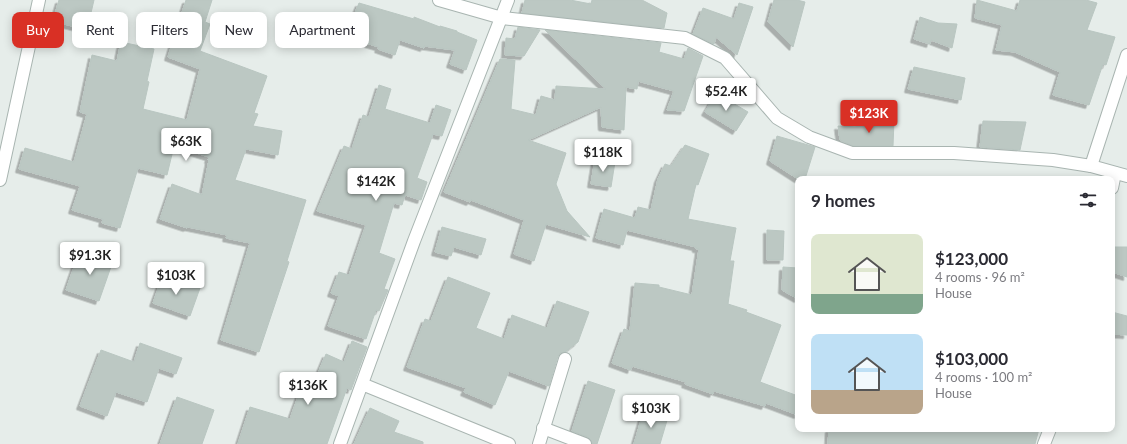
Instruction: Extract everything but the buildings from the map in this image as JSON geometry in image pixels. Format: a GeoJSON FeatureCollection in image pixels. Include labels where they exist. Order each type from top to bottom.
{"type":"FeatureCollection","features":[{"type":"Feature","properties":{"kind":"street"},"geometry":{"type":"LineString","coordinates":[[0,180],[39,0]]}},
{"type":"Feature","properties":{"kind":"street"},"geometry":{"type":"LineString","coordinates":[[439,0],[502,18],[685,38],[725,58],[777,118],[809,137],[852,153],[954,153],[1053,160],[1091,166],[1121,174],[1115,183]]}},
{"type":"Feature","properties":{"kind":"street"},"geometry":{"type":"LineString","coordinates":[[340,444],[414,241],[508,0]]}},
{"type":"Feature","properties":{"kind":"street"},"geometry":{"type":"LineString","coordinates":[[1091,166],[1127,55]]}},
{"type":"Feature","properties":{"kind":"street"},"geometry":{"type":"LineString","coordinates":[[539,444],[566,359]]}},
{"type":"Feature","properties":{"kind":"street"},"geometry":{"type":"LineString","coordinates":[[362,384],[509,444]]}},
{"type":"Feature","properties":{"kind":"street"},"geometry":{"type":"LineString","coordinates":[[544,428],[586,444]]}},
{"type":"Feature","properties":{"kind":"street"},"geometry":{"type":"LineString","coordinates":[[1044,444],[1049,432]]}}]}
